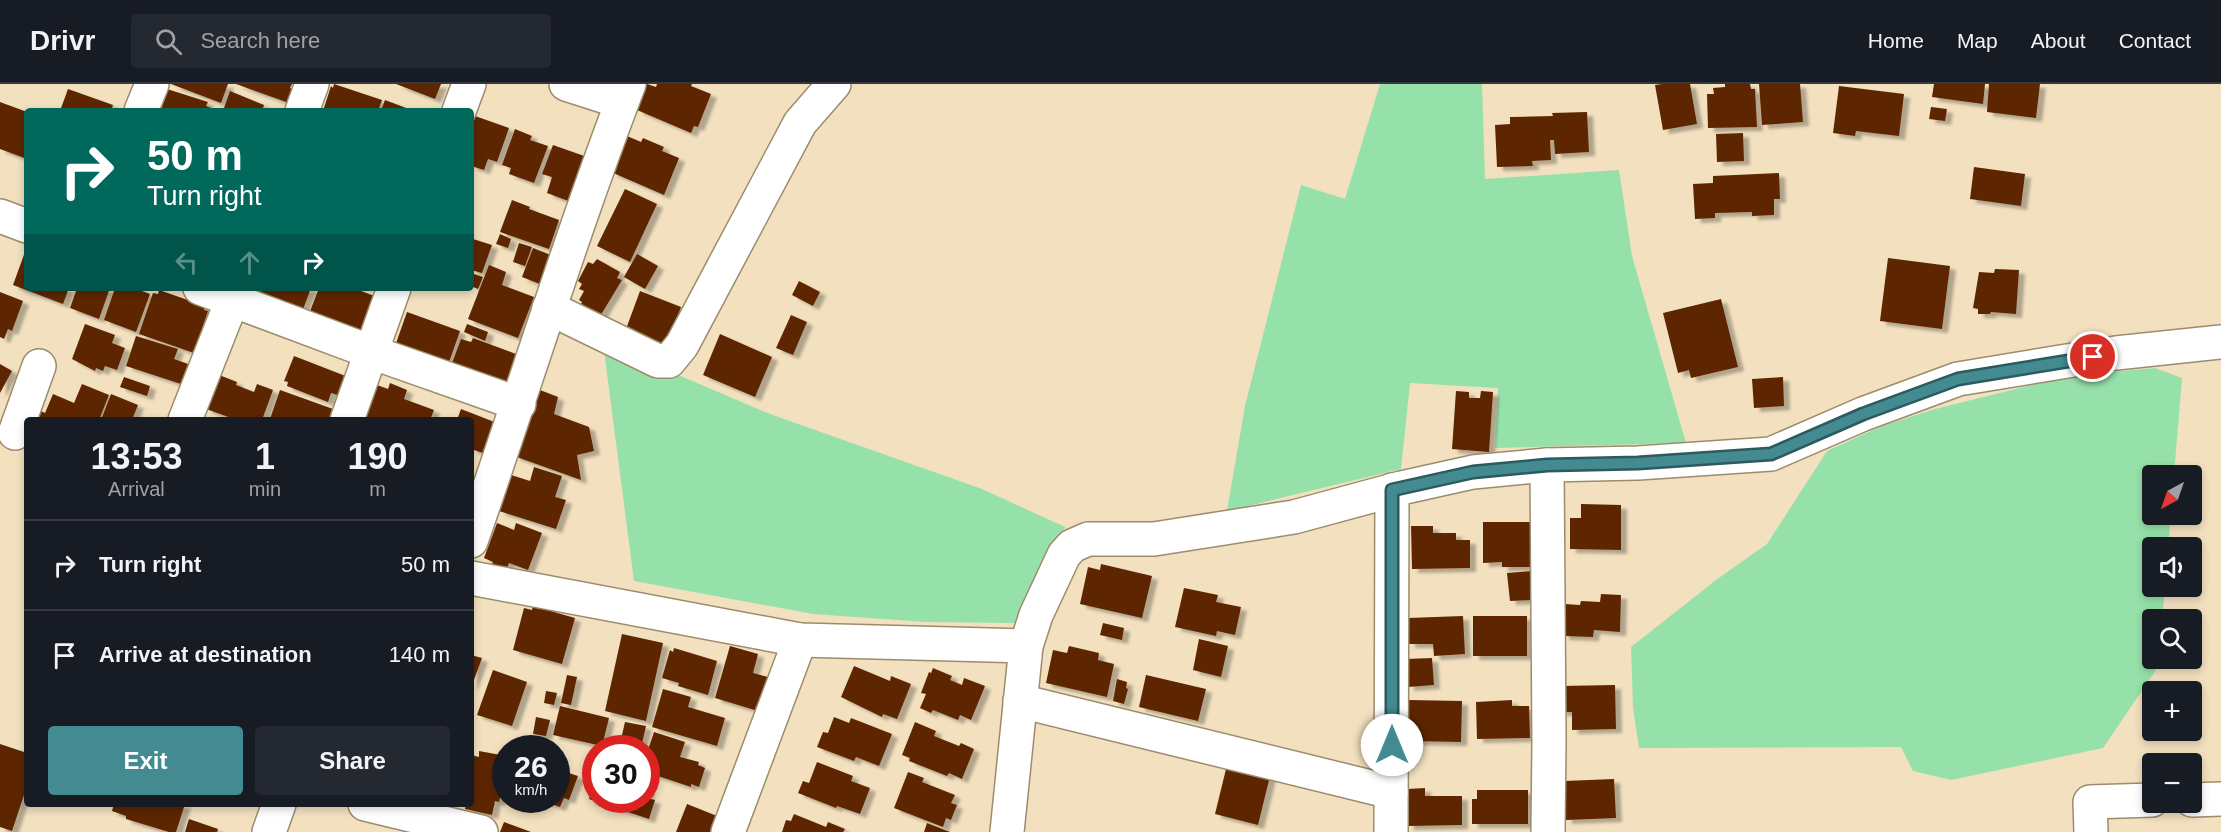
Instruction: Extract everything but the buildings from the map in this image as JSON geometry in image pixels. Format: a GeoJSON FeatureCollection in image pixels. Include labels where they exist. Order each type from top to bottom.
{"type":"FeatureCollection","features":[{"type":"Feature","properties":{"kind":"street"},"geometry":{"type":"LineString","coordinates":[[142,108],[152,84]]}},
{"type":"Feature","properties":{"kind":"street"},"geometry":{"type":"LineString","coordinates":[[303,108],[312,84]]}},
{"type":"Feature","properties":{"kind":"street"},"geometry":{"type":"LineString","coordinates":[[460,108],[469,84]]}},
{"type":"Feature","properties":{"kind":"street"},"geometry":{"type":"LineString","coordinates":[[474,532],[519,404],[549,308],[625,93],[566,84]]}},
{"type":"Feature","properties":{"kind":"street"},"geometry":{"type":"LineString","coordinates":[[549,308],[658,361],[669,361],[682,345],[800,123],[834,84]]}},
{"type":"Feature","properties":{"kind":"street"},"geometry":{"type":"LineString","coordinates":[[0,216],[24,225]]}},
{"type":"Feature","properties":{"kind":"street"},"geometry":{"type":"LineString","coordinates":[[218,291],[235,294],[371,352],[519,404]]}},
{"type":"Feature","properties":{"kind":"street"},"geometry":{"type":"LineString","coordinates":[[348,417],[393,291]]}},
{"type":"Feature","properties":{"kind":"street"},"geometry":{"type":"LineString","coordinates":[[186,417],[235,294]]}},
{"type":"Feature","properties":{"kind":"street"},"geometry":{"type":"LineString","coordinates":[[1007,832],[1026,646],[1036,615],[1064,555],[1072,546],[1080,542],[1088,539],[1154,539],[1294,517],[1392,490],[1473,472],[1547,465],[1638,463],[1771,454],[1863,414],[1958,379],[2116,353],[2221,342]]}},
{"type":"Feature","properties":{"kind":"street"},"geometry":{"type":"LineString","coordinates":[[14,432],[39,366]]}},
{"type":"Feature","properties":{"kind":"street"},"geometry":{"type":"LineString","coordinates":[[1547,465],[1548,832]]}},
{"type":"Feature","properties":{"kind":"street"},"geometry":{"type":"LineString","coordinates":[[1391,832],[1392,490]]}},
{"type":"Feature","properties":{"kind":"street"},"geometry":{"type":"LineString","coordinates":[[474,579],[800,640],[1026,646]]}},
{"type":"Feature","properties":{"kind":"street"},"geometry":{"type":"LineString","coordinates":[[728,832],[800,640]]}},
{"type":"Feature","properties":{"kind":"street"},"geometry":{"type":"LineString","coordinates":[[1020,701],[1392,792]]}},
{"type":"Feature","properties":{"kind":"street"},"geometry":{"type":"LineString","coordinates":[[2202,800],[2221,799]]}},
{"type":"Feature","properties":{"kind":"street"},"geometry":{"type":"LineString","coordinates":[[2091,832],[2090,802],[2142,800]]}},
{"type":"Feature","properties":{"kind":"street"},"geometry":{"type":"LineString","coordinates":[[269,832],[278,807]]}},
{"type":"Feature","properties":{"kind":"street"},"geometry":{"type":"LineString","coordinates":[[377,807],[481,832]]}},
{"type":"Feature","properties":{"kind":"green space"},"geometry":{"type":"Polygon","coordinates":[[[1380,84],[1482,84],[1485,179],[1619,170],[1632,256],[1686,443],[1495,448],[1498,388],[1410,383],[1401,469],[1227,511],[1245,406],[1301,185],[1345,199],[1380,84]]]}},
{"type":"Feature","properties":{"kind":"green space"},"geometry":{"type":"Polygon","coordinates":[[[603,343],[770,414],[982,489],[1065,527],[1041,574],[1025,616],[1014,623],[926,622],[813,614],[634,581],[603,343]]]}},
{"type":"Feature","properties":{"kind":"green space"},"geometry":{"type":"Polygon","coordinates":[[[2155,368],[2182,378],[2175,465],[2142,465],[2142,525],[2170,525],[2169,537],[2142,537],[2142,597],[2164,597],[2163,609],[2142,609],[2142,669],[2157,669],[2148,681],[2142,681],[2142,691],[2103,748],[1951,780],[1913,771],[1901,747],[1639,748],[1633,708],[1631,647],[1716,580],[1767,544],[1827,451],[1882,426],[1935,409],[2068,376],[2155,368]]]}},
{"type":"Feature","properties":{"kind":"route"},"geometry":{"type":"LineString","coordinates":[[1392,745],[1392,490],[1473,472],[1547,465],[1638,463],[1771,454],[1863,414],[1958,379],[2093,357]]}}]}
